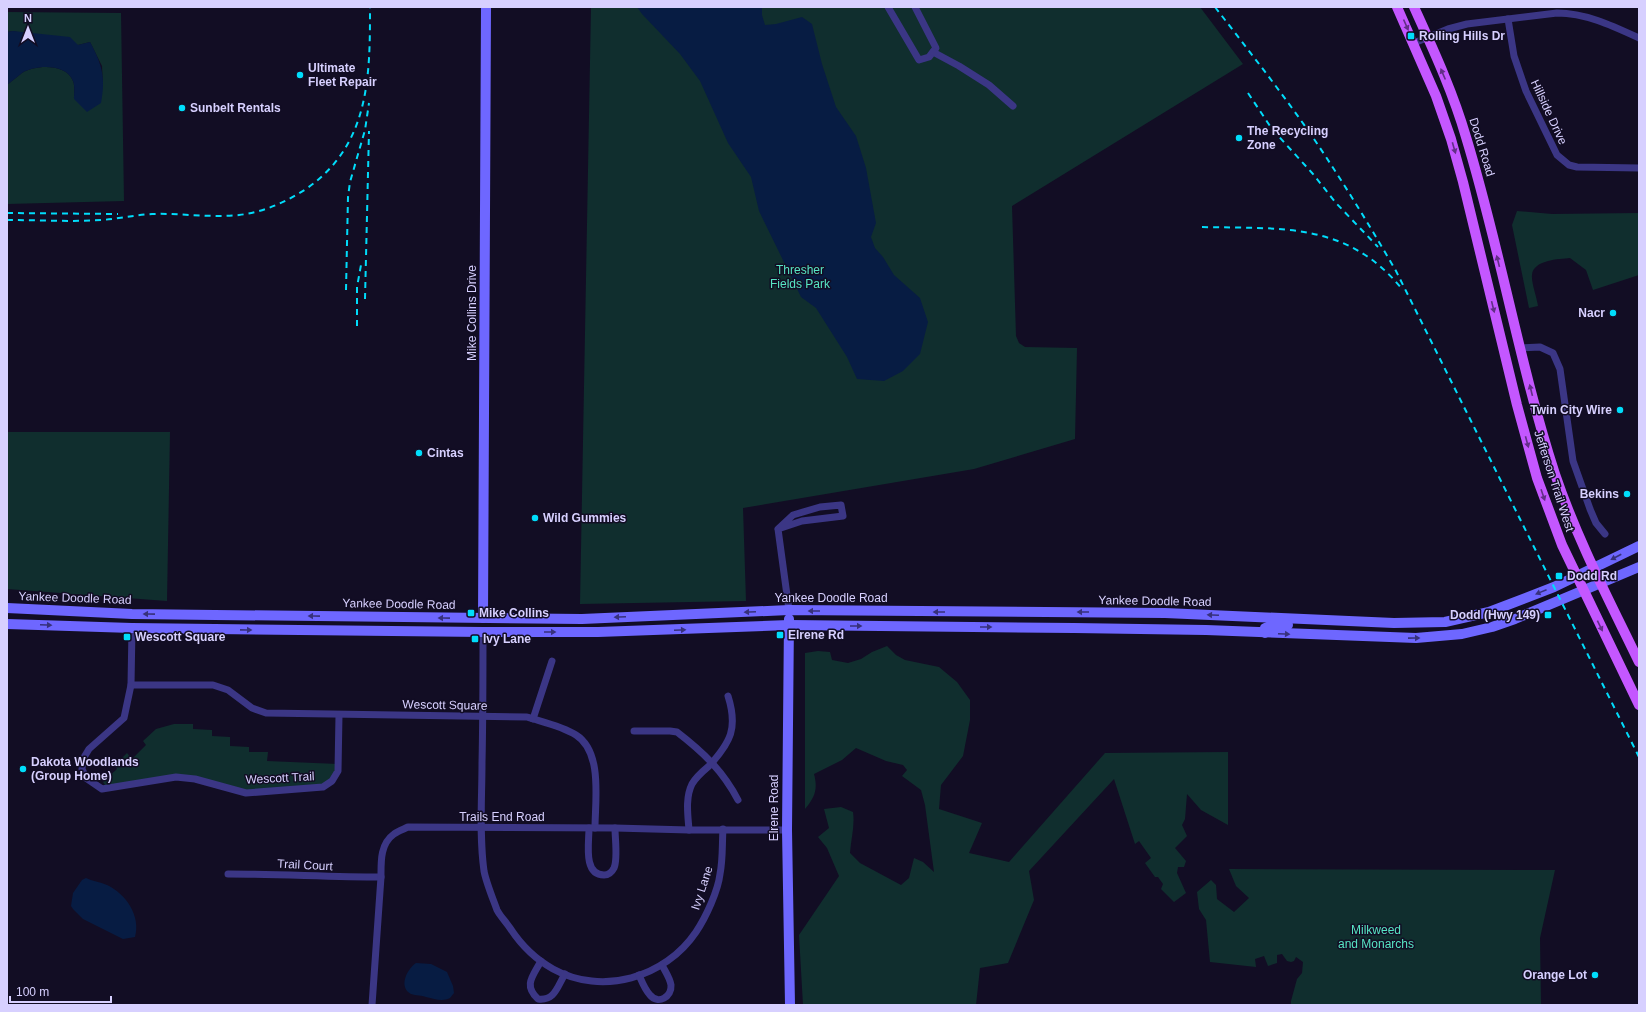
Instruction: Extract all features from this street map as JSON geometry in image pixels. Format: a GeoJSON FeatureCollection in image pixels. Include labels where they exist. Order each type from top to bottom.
{"type":"FeatureCollection","features":[{"type":"Feature","properties":{"kind":"main road","name":"Mike Collins Drive"},"geometry":{"type":"LineString","coordinates":[[483,618],[486,7]]}},
{"type":"Feature","properties":{"kind":"main road"},"geometry":{"type":"LineString","coordinates":[[1397,7],[1414,43]]}},
{"type":"Feature","properties":{"kind":"main road","name":"Dodd Road"},"geometry":{"type":"LineString","coordinates":[[1414,7],[1428,37],[1466,135],[1508,299]]}},
{"type":"Feature","properties":{"kind":"main road","name":"Jefferson Trail West"},"geometry":{"type":"LineString","coordinates":[[1414,43],[1436,96],[1451,139],[1537,478],[1549,514],[1583,591],[1639,705]]}},
{"type":"Feature","properties":{"kind":"main road","name":"Jefferson Trail West"},"geometry":{"type":"LineString","coordinates":[[1508,299],[1555,472],[1572,520],[1600,583],[1639,662]]}},
{"type":"Feature","properties":{"kind":"main road"},"geometry":{"type":"LineString","coordinates":[[1500,334],[1508,335],[1521,348]]}},
{"type":"Feature","properties":{"kind":"main road","name":"Yankee Doodle Road"},"geometry":{"type":"LineString","coordinates":[[7,608],[132,614],[582,619],[789,610],[1165,613],[1430,624],[1474,617],[1508,606],[1594,569],[1639,546]]}},
{"type":"Feature","properties":{"kind":"main road"},"geometry":{"type":"LineString","coordinates":[[7,624],[132,628],[483,632],[598,632],[789,625],[1125,629],[1400,638],[1446,636],[1492,627],[1639,567]]}},
{"type":"Feature","properties":{"kind":"main road","name":"Elrene Road"},"geometry":{"type":"LineString","coordinates":[[789,610],[787,830],[790,1005]]}},
{"type":"Feature","properties":{"kind":"main road"},"geometry":{"type":"LineString","coordinates":[[1125,629],[1128,624],[1238,625],[1248,623],[1252,617]]}},
{"type":"Feature","properties":{"kind":"main road"},"geometry":{"type":"LineString","coordinates":[[350,631],[379,627],[467,626],[483,618]]}},
{"type":"Feature","properties":{"kind":"main road"},"geometry":{"type":"LineString","coordinates":[[483,632],[488,628],[495,626],[552,623],[582,619]]}},
{"type":"Feature","properties":{"kind":"main road"},"geometry":{"type":"LineString","coordinates":[[1265,633],[1265,628],[1272,625],[1390,627],[1394,623]]}},
{"type":"Feature","properties":{"kind":"street"},"geometry":{"type":"LineString","coordinates":[[888,7],[919,60],[929,57],[936,48],[915,7]]}},
{"type":"Feature","properties":{"kind":"street"},"geometry":{"type":"LineString","coordinates":[[1414,43],[1448,29],[1467,24],[1569,10],[1639,38]]}},
{"type":"Feature","properties":{"kind":"street","name":"Hillside Drive"},"geometry":{"type":"LineString","coordinates":[[1508,19],[1514,56],[1526,91],[1557,155],[1569,165],[1577,167],[1639,168]]}},
{"type":"Feature","properties":{"kind":"street"},"geometry":{"type":"LineString","coordinates":[[933,52],[989,85],[1013,106]]}},
{"type":"Feature","properties":{"kind":"street"},"geometry":{"type":"LineString","coordinates":[[1521,348],[1540,348],[1553,353],[1560,369],[1573,461],[1596,523],[1605,534]]}},
{"type":"Feature","properties":{"kind":"street"},"geometry":{"type":"LineString","coordinates":[[841,505],[843,516],[802,521],[778,529],[793,515],[820,507],[841,505]]}},
{"type":"Feature","properties":{"kind":"street"},"geometry":{"type":"LineString","coordinates":[[778,529],[789,610]]}},
{"type":"Feature","properties":{"kind":"street"},"geometry":{"type":"LineString","coordinates":[[131,684],[132,628]]}},
{"type":"Feature","properties":{"kind":"street","name":"Ivy Lane"},"geometry":{"type":"LineString","coordinates":[[483,632],[482,828],[484,872],[498,911],[521,944],[541,961],[553,970],[578,979],[603,982],[628,980],[662,965],[682,948],[695,933],[707,913],[720,874],[723,829]]}},
{"type":"Feature","properties":{"kind":"street"},"geometry":{"type":"LineString","coordinates":[[533,719],[552,661]]}},
{"type":"Feature","properties":{"kind":"street","name":"Wescott Trail"},"geometry":{"type":"LineString","coordinates":[[131,684],[124,718],[89,749],[83,759],[82,769],[86,778],[102,788],[176,777],[195,779],[246,793],[323,787],[332,781],[338,771],[339,715]]}},
{"type":"Feature","properties":{"kind":"street","name":"Wescott Square"},"geometry":{"type":"LineString","coordinates":[[131,684],[213,685],[228,690],[252,708],[266,713],[527,717],[577,735],[591,752],[596,777],[589,863],[592,870],[600,875],[608,874],[613,870],[615,864],[615,828]]}},
{"type":"Feature","properties":{"kind":"street"},"geometry":{"type":"LineString","coordinates":[[689,830],[688,799],[692,784],[721,753],[727,743],[732,728],[732,709],[728,696]]}},
{"type":"Feature","properties":{"kind":"street"},"geometry":{"type":"LineString","coordinates":[[634,731],[677,732],[712,762],[729,783],[738,800]]}},
{"type":"Feature","properties":{"kind":"street","name":"Trails End Road"},"geometry":{"type":"LineString","coordinates":[[372,1005],[381,859],[384,845],[394,834],[408,827],[787,830]]}},
{"type":"Feature","properties":{"kind":"street","name":"Trail Court"},"geometry":{"type":"LineString","coordinates":[[228,874],[381,877]]}},
{"type":"Feature","properties":{"kind":"street"},"geometry":{"type":"LineString","coordinates":[[541,961],[529,983],[531,993],[538,999],[545,1000],[552,997],[565,974]]}},
{"type":"Feature","properties":{"kind":"street"},"geometry":{"type":"LineString","coordinates":[[639,975],[650,995],[656,999],[662,999],[669,996],[671,984],[662,965]]}},
{"type":"Feature","properties":{"kind":"green space","name":"Thresher Fields Park"},"geometry":{"type":"Polygon","coordinates":[[[591,7],[1200,7],[1243,64],[1012,206],[1016,336],[1019,343],[1025,347],[1077,348],[1075,439],[974,469],[743,508],[746,601],[580,604],[591,7]]]}},
{"type":"Feature","properties":{"kind":"green space"},"geometry":{"type":"Polygon","coordinates":[[[7,12],[121,13],[124,201],[7,204],[7,85],[28,70],[50,67],[57,68],[69,75],[74,83],[74,99],[103,86],[102,66],[90,42],[78,45],[13,31],[7,32],[7,12]]]}},
{"type":"Feature","properties":{"kind":"green space"},"geometry":{"type":"Polygon","coordinates":[[[1517,211],[1552,214],[1639,213],[1639,275],[1593,290],[1586,270],[1570,258],[1547,261],[1537,266],[1533,270],[1532,282],[1538,306],[1529,308],[1512,225],[1517,211]]]}},
{"type":"Feature","properties":{"kind":"green space"},"geometry":{"type":"Polygon","coordinates":[[[7,432],[170,432],[167,601],[7,589],[7,432]]]}},
{"type":"Feature","properties":{"kind":"green space"},"geometry":{"type":"Polygon","coordinates":[[[887,646],[896,655],[905,660],[939,667],[957,682],[970,700],[970,720],[963,756],[941,785],[939,809],[982,823],[969,853],[1009,862],[1105,753],[1228,752],[1228,825],[1201,810],[1187,794],[1185,819],[1182,825],[1187,836],[1175,848],[1186,861],[1184,867],[1178,867],[1177,873],[1186,893],[1174,902],[1161,889],[1163,884],[1158,877],[1155,877],[1145,863],[1151,858],[1139,841],[1135,844],[1114,779],[1029,871],[1034,900],[1008,963],[980,968],[976,1005],[803,1005],[799,935],[839,876],[827,848],[818,837],[829,828],[824,809],[841,807],[853,812],[850,853],[860,863],[901,885],[909,878],[914,858],[923,862],[934,872],[925,805],[921,790],[902,776],[907,770],[903,765],[886,761],[856,748],[842,760],[814,774],[816,784],[815,793],[805,809],[805,653],[818,651],[830,652],[832,660],[848,663],[861,659],[872,652],[887,646]]]}},
{"type":"Feature","properties":{"kind":"green space"},"geometry":{"type":"Polygon","coordinates":[[[174,724],[193,724],[193,729],[212,730],[212,736],[230,737],[230,746],[249,747],[249,752],[268,752],[267,761],[338,764],[338,771],[323,787],[246,793],[176,777],[107,788],[103,782],[117,769],[115,765],[127,753],[132,759],[146,745],[143,741],[156,729],[174,724]]]}},
{"type":"Feature","properties":{"kind":"green space","name":"Milkweed and Monarchs"},"geometry":{"type":"Polygon","coordinates":[[[1229,869],[1555,870],[1540,938],[1541,1005],[1291,1005],[1297,979],[1302,973],[1303,962],[1296,957],[1294,961],[1291,962],[1287,961],[1282,954],[1277,955],[1277,963],[1268,966],[1264,956],[1255,959],[1256,967],[1210,962],[1206,920],[1199,909],[1197,892],[1211,880],[1216,885],[1217,899],[1234,912],[1249,898],[1236,886],[1229,869]]]}},
{"type":"Feature","properties":{"kind":"water"},"geometry":{"type":"Polygon","coordinates":[[[637,7],[762,7],[762,15],[765,25],[776,24],[802,17],[812,24],[822,64],[836,107],[856,136],[866,168],[876,223],[871,237],[875,248],[883,257],[894,275],[920,298],[928,322],[920,354],[903,371],[884,381],[857,379],[847,357],[816,308],[801,297],[759,211],[751,177],[728,143],[700,81],[680,54],[637,7]]]}},
{"type":"Feature","properties":{"kind":"water"},"geometry":{"type":"Polygon","coordinates":[[[13,31],[70,37],[78,45],[90,42],[102,71],[103,86],[101,103],[87,112],[74,99],[74,83],[69,75],[57,68],[42,67],[28,70],[7,85],[7,32],[13,31]]]}},
{"type":"Feature","properties":{"kind":"water"},"geometry":{"type":"Polygon","coordinates":[[[86,878],[107,885],[126,900],[134,914],[136,921],[135,937],[123,939],[83,919],[73,909],[71,906],[73,893],[82,880],[86,878]]]}},
{"type":"Feature","properties":{"kind":"water"},"geometry":{"type":"Polygon","coordinates":[[[416,963],[431,964],[447,972],[453,986],[454,993],[450,998],[438,1000],[413,995],[407,991],[404,983],[405,978],[410,969],[416,963]]]}},
{"type":"Feature","properties":{"kind":"railway"},"geometry":{"type":"LineString","coordinates":[[7,220],[89,221],[152,214],[217,216],[239,215],[266,209],[298,194],[327,171],[343,152],[354,130],[362,107],[367,83],[370,7]]}},
{"type":"Feature","properties":{"kind":"railway"},"geometry":{"type":"LineString","coordinates":[[1215,7],[1314,139],[1356,204],[1396,271],[1639,757]]}},
{"type":"Feature","properties":{"kind":"railway"},"geometry":{"type":"LineString","coordinates":[[1248,93],[1272,129],[1313,174],[1336,203],[1378,247]]}},
{"type":"Feature","properties":{"kind":"railway"},"geometry":{"type":"LineString","coordinates":[[346,290],[348,197],[350,182],[365,130],[369,103]]}},
{"type":"Feature","properties":{"kind":"railway"},"geometry":{"type":"LineString","coordinates":[[365,299],[369,131]]}},
{"type":"Feature","properties":{"kind":"railway"},"geometry":{"type":"LineString","coordinates":[[7,213],[118,214]]}},
{"type":"Feature","properties":{"kind":"railway"},"geometry":{"type":"LineString","coordinates":[[1202,227],[1285,230],[1311,233],[1335,240],[1359,251],[1381,267],[1402,289]]}},
{"type":"Feature","properties":{"kind":"railway"},"geometry":{"type":"LineString","coordinates":[[357,326],[357,287],[361,265]]}},
{"type":"Feature","properties":{"kind":"place","name":"Rolling Hills Dr"},"geometry":{"type":"Point","coordinates":[1411,36]}},
{"type":"Feature","properties":{"kind":"place","name":"Ultimate Fleet Repair"},"geometry":{"type":"Point","coordinates":[300,75]}},
{"type":"Feature","properties":{"kind":"place","name":"Sunbelt Rentals"},"geometry":{"type":"Point","coordinates":[182,108]}},
{"type":"Feature","properties":{"kind":"place","name":"The Recycling Zone"},"geometry":{"type":"Point","coordinates":[1239,138]}},
{"type":"Feature","properties":{"kind":"place","name":"Nacr"},"geometry":{"type":"Point","coordinates":[1613,313]}},
{"type":"Feature","properties":{"kind":"place","name":"Twin City Wire"},"geometry":{"type":"Point","coordinates":[1620,410]}},
{"type":"Feature","properties":{"kind":"place","name":"Cintas"},"geometry":{"type":"Point","coordinates":[419,453]}},
{"type":"Feature","properties":{"kind":"place","name":"Bekins"},"geometry":{"type":"Point","coordinates":[1627,494]}},
{"type":"Feature","properties":{"kind":"place","name":"Wild Gummies"},"geometry":{"type":"Point","coordinates":[535,518]}},
{"type":"Feature","properties":{"kind":"place","name":"Dodd Rd"},"geometry":{"type":"Point","coordinates":[1559,576]}},
{"type":"Feature","properties":{"kind":"place","name":"Mike Collins"},"geometry":{"type":"Point","coordinates":[471,613]}},
{"type":"Feature","properties":{"kind":"place","name":"Dodd (Hwy 149)"},"geometry":{"type":"Point","coordinates":[1548,615]}},
{"type":"Feature","properties":{"kind":"place","name":"Elrene Rd"},"geometry":{"type":"Point","coordinates":[780,635]}},
{"type":"Feature","properties":{"kind":"place","name":"Wescott Square"},"geometry":{"type":"Point","coordinates":[127,637]}},
{"type":"Feature","properties":{"kind":"place","name":"Ivy Lane"},"geometry":{"type":"Point","coordinates":[475,639]}},
{"type":"Feature","properties":{"kind":"place","name":"Dakota Woodlands (Group Home)"},"geometry":{"type":"Point","coordinates":[23,769]}},
{"type":"Feature","properties":{"kind":"place","name":"Orange Lot"},"geometry":{"type":"Point","coordinates":[1595,975]}}]}
